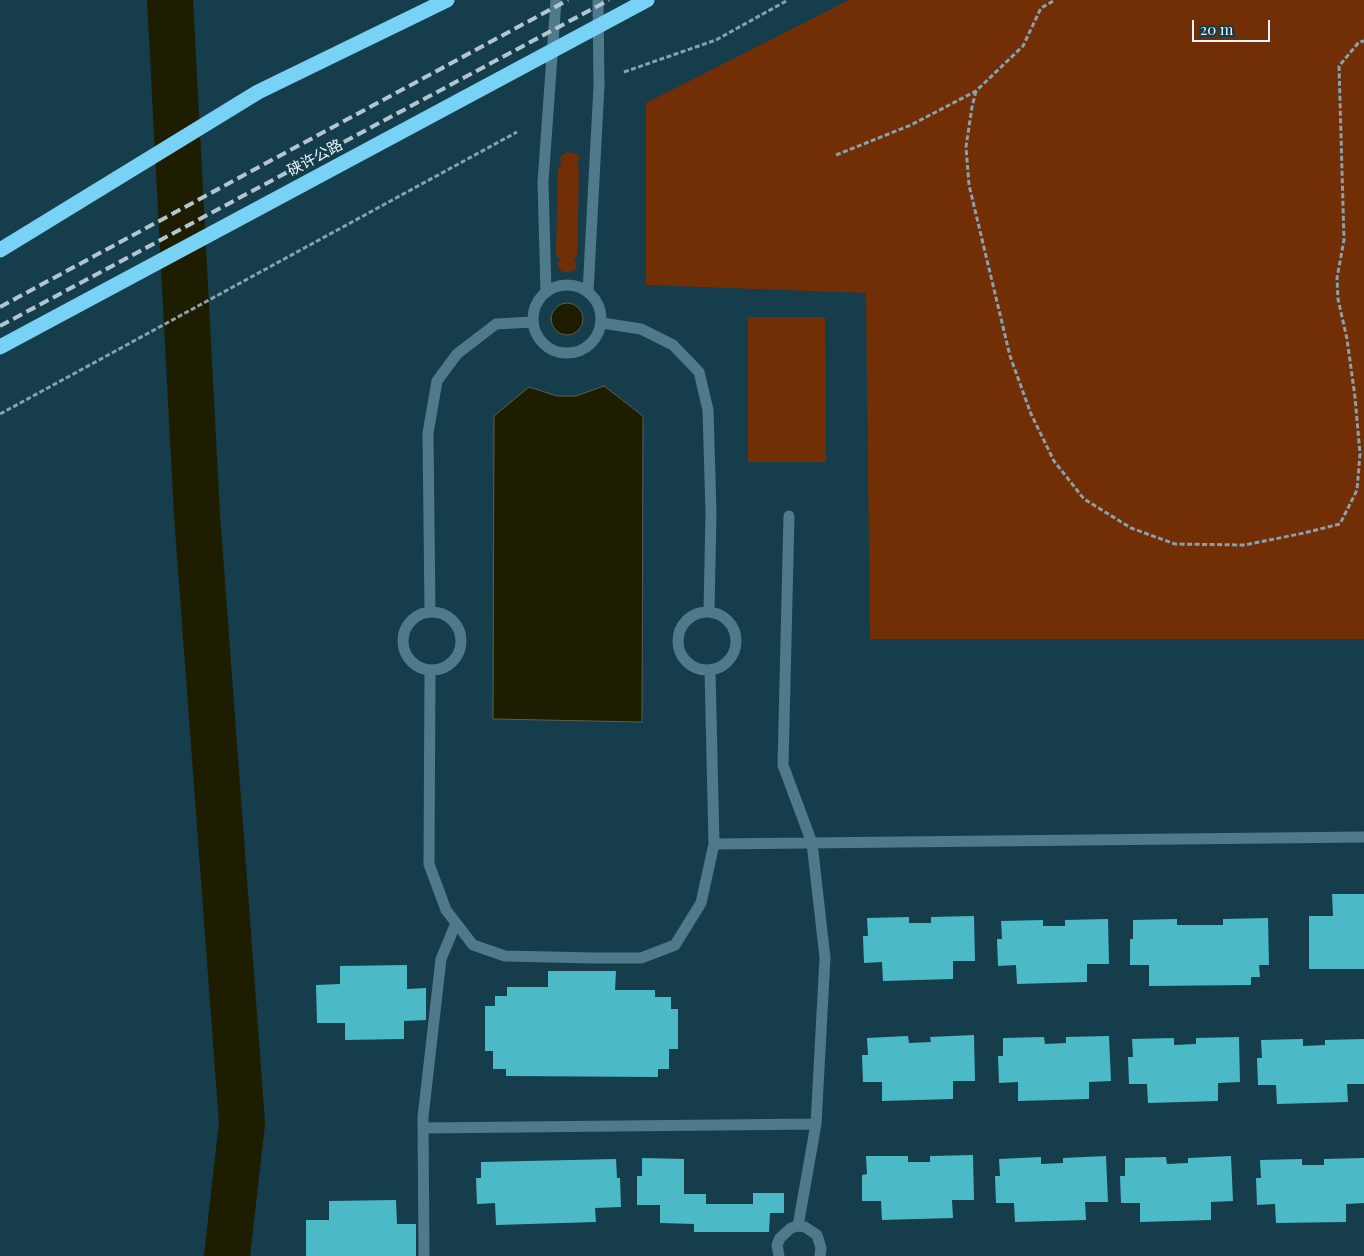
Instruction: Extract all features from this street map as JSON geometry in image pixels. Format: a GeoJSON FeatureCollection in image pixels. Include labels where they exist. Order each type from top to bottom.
{"type":"FeatureCollection","features":[{"type":"Feature","properties":{"kind":"highway"},"geometry":{"type":"LineString","coordinates":[[0,250],[258,92],[447,0]]}},
{"type":"Feature","properties":{"kind":"highway","name":"硖许公路"},"geometry":{"type":"LineString","coordinates":[[0,347],[647,0]]}},
{"type":"Feature","properties":{"kind":"lane"},"geometry":{"type":"LineString","coordinates":[[546,292],[543,182],[556,0]]}},
{"type":"Feature","properties":{"kind":"lane"},"geometry":{"type":"LineString","coordinates":[[588,292],[599,86],[598,0]]}},
{"type":"Feature","properties":{"kind":"lane"},"geometry":{"type":"LineString","coordinates":[[567,285],[578,287],[588,292],[596,301],[601,311],[602,323],[599,334],[588,346],[572,353],[550,350],[535,333],[534,311],[538,301],[546,292],[556,287],[567,285]]}},
{"type":"Feature","properties":{"kind":"lane"},"geometry":{"type":"LineString","coordinates":[[430,612],[428,433],[436,381],[458,354],[496,324],[533,322]]}},
{"type":"Feature","properties":{"kind":"lane"},"geometry":{"type":"LineString","coordinates":[[602,323],[641,329],[673,345],[699,372],[708,410],[711,513],[709,611]]}},
{"type":"Feature","properties":{"kind":"lane"},"geometry":{"type":"LineString","coordinates":[[790,516],[784,765],[812,844],[825,958],[816,1124],[798,1226]]}},
{"type":"Feature","properties":{"kind":"lane"},"geometry":{"type":"LineString","coordinates":[[709,611],[724,616],[731,622],[736,631],[737,640],[736,650],[731,658],[724,665],[710,670],[696,668],[688,663],[681,655],[678,646],[681,626],[687,619],[696,614],[709,611]]}},
{"type":"Feature","properties":{"kind":"lane"},"geometry":{"type":"LineString","coordinates":[[430,612],[439,613],[455,623],[462,641],[456,659],[440,670],[430,671],[412,663],[406,656],[402,646],[402,636],[412,620],[420,614],[430,612]]}},
{"type":"Feature","properties":{"kind":"lane"},"geometry":{"type":"LineString","coordinates":[[430,671],[429,864],[446,910],[473,946],[505,956],[640,958],[675,945],[701,903],[714,844],[710,670]]}},
{"type":"Feature","properties":{"kind":"lane"},"geometry":{"type":"LineString","coordinates":[[714,844],[1364,838]]}},
{"type":"Feature","properties":{"kind":"lane"},"geometry":{"type":"LineString","coordinates":[[424,1256],[423,1128],[441,959],[456,923]]}},
{"type":"Feature","properties":{"kind":"lane"},"geometry":{"type":"LineString","coordinates":[[423,1128],[816,1124]]}},
{"type":"Feature","properties":{"kind":"lane"},"geometry":{"type":"LineString","coordinates":[[779,1256],[778,1245],[780,1238],[791,1228],[798,1226],[805,1227],[817,1235],[821,1248],[820,1256]]}},
{"type":"Feature","properties":{"kind":"path"},"geometry":{"type":"LineString","coordinates":[[624,72],[716,40],[788,0]]}},
{"type":"Feature","properties":{"kind":"path"},"geometry":{"type":"LineString","coordinates":[[836,155],[912,125],[976,92],[1023,46],[1041,8],[1055,0]]}},
{"type":"Feature","properties":{"kind":"path"},"geometry":{"type":"LineString","coordinates":[[976,92],[966,147],[973,203],[1010,356],[1031,414],[1054,461],[1084,500],[1131,528],[1175,544],[1245,545],[1340,524],[1356,490],[1360,454],[1355,397],[1347,339],[1338,299],[1337,278],[1344,240],[1338,66],[1359,42],[1364,41]]}},
{"type":"Feature","properties":{"kind":"path"},"geometry":{"type":"LineString","coordinates":[[0,414],[517,132]]}},
{"type":"Feature","properties":{"kind":"shaded area"},"geometry":{"type":"Polygon","coordinates":[[[849,0],[1364,0],[1364,639],[870,639],[866,293],[646,285],[646,103],[849,0]]]}},
{"type":"Feature","properties":{"kind":"shaded area"},"geometry":{"type":"Polygon","coordinates":[[[568,152],[577,154],[580,158],[577,165],[579,169],[577,256],[574,259],[576,269],[570,272],[563,272],[559,269],[557,263],[561,258],[557,257],[556,252],[558,170],[562,164],[560,159],[562,155],[568,152]]]}},
{"type":"Feature","properties":{"kind":"shaded area"},"geometry":{"type":"Polygon","coordinates":[[[567,303],[573,304],[578,308],[582,313],[582,325],[578,330],[573,334],[567,335],[561,334],[556,330],[552,325],[551,319],[552,313],[556,308],[561,304],[567,303]]]}},
{"type":"Feature","properties":{"kind":"shaded area"},"geometry":{"type":"Polygon","coordinates":[[[748,317],[825,317],[826,462],[748,462],[748,317]]]}},
{"type":"Feature","properties":{"kind":"shaded area"},"geometry":{"type":"Polygon","coordinates":[[[604,386],[643,416],[642,722],[493,719],[494,416],[529,387],[557,396],[576,396],[604,386]]]}},
{"type":"Feature","properties":{"kind":"building"},"geometry":{"type":"Polygon","coordinates":[[[1332,894],[1364,894],[1364,969],[1309,969],[1309,916],[1333,916],[1332,894]]]}},
{"type":"Feature","properties":{"kind":"building"},"geometry":{"type":"Polygon","coordinates":[[[974,916],[975,961],[953,961],[953,979],[883,981],[882,962],[864,963],[863,936],[868,936],[867,918],[909,917],[909,923],[931,923],[931,917],[974,916]]]}},
{"type":"Feature","properties":{"kind":"building"},"geometry":{"type":"Polygon","coordinates":[[[1268,918],[1269,965],[1259,965],[1260,977],[1251,977],[1251,985],[1149,986],[1149,965],[1130,965],[1130,939],[1133,939],[1133,920],[1177,919],[1177,925],[1223,925],[1223,919],[1268,918]]]}},
{"type":"Feature","properties":{"kind":"building"},"geometry":{"type":"Polygon","coordinates":[[[1108,919],[1109,964],[1087,964],[1087,982],[1017,984],[1016,965],[998,966],[997,939],[1002,939],[1001,921],[1043,920],[1043,926],[1065,926],[1065,920],[1108,919]]]}},
{"type":"Feature","properties":{"kind":"building"},"geometry":{"type":"Polygon","coordinates":[[[407,965],[407,989],[426,988],[426,1020],[404,1021],[404,1039],[345,1040],[345,1023],[317,1023],[316,985],[340,984],[340,966],[407,965]]]}},
{"type":"Feature","properties":{"kind":"building"},"geometry":{"type":"Polygon","coordinates":[[[548,971],[616,971],[615,990],[655,990],[655,997],[671,997],[671,1009],[678,1009],[678,1049],[669,1049],[669,1069],[658,1069],[658,1077],[506,1076],[506,1069],[493,1069],[493,1051],[485,1051],[485,1006],[495,1006],[495,996],[507,996],[507,987],[548,987],[548,971]]]}},
{"type":"Feature","properties":{"kind":"building"},"geometry":{"type":"Polygon","coordinates":[[[974,1035],[975,1081],[953,1081],[953,1099],[882,1101],[882,1082],[863,1082],[862,1055],[868,1055],[867,1038],[908,1036],[909,1043],[931,1042],[930,1037],[974,1035]]]}},
{"type":"Feature","properties":{"kind":"building"},"geometry":{"type":"Polygon","coordinates":[[[1109,1036],[1111,1081],[1089,1082],[1089,1099],[1018,1101],[1018,1082],[999,1083],[998,1056],[1003,1056],[1003,1038],[1044,1037],[1045,1044],[1066,1043],[1066,1037],[1109,1036]]]}},
{"type":"Feature","properties":{"kind":"building"},"geometry":{"type":"Polygon","coordinates":[[[1239,1037],[1240,1082],[1218,1083],[1218,1101],[1148,1103],[1147,1084],[1129,1084],[1128,1057],[1133,1057],[1132,1039],[1174,1038],[1174,1045],[1196,1044],[1196,1038],[1239,1037]]]}},
{"type":"Feature","properties":{"kind":"building"},"geometry":{"type":"Polygon","coordinates":[[[1303,1039],[1303,1046],[1325,1045],[1325,1040],[1364,1039],[1364,1084],[1347,1084],[1348,1102],[1277,1104],[1276,1085],[1258,1085],[1257,1058],[1262,1058],[1261,1040],[1303,1039]]]}},
{"type":"Feature","properties":{"kind":"building"},"geometry":{"type":"Polygon","coordinates":[[[973,1155],[974,1200],[952,1200],[953,1218],[882,1220],[881,1201],[862,1201],[862,1175],[867,1174],[866,1156],[908,1156],[908,1162],[930,1162],[930,1156],[973,1155]]]}},
{"type":"Feature","properties":{"kind":"building"},"geometry":{"type":"Polygon","coordinates":[[[1106,1156],[1108,1202],[1085,1202],[1086,1220],[1015,1222],[1014,1203],[996,1203],[995,1176],[1000,1176],[999,1159],[1041,1157],[1041,1164],[1063,1163],[1063,1158],[1106,1156]]]}},
{"type":"Feature","properties":{"kind":"building"},"geometry":{"type":"Polygon","coordinates":[[[1231,1156],[1233,1201],[1211,1202],[1211,1220],[1140,1222],[1140,1203],[1121,1203],[1120,1176],[1125,1176],[1125,1158],[1166,1157],[1167,1164],[1188,1163],[1188,1158],[1231,1156]]]}},
{"type":"Feature","properties":{"kind":"building"},"geometry":{"type":"Polygon","coordinates":[[[642,1158],[684,1159],[684,1194],[706,1194],[706,1204],[753,1204],[753,1193],[784,1193],[784,1213],[770,1213],[769,1232],[694,1232],[694,1224],[660,1223],[660,1205],[637,1205],[637,1176],[642,1176],[642,1158]]]}},
{"type":"Feature","properties":{"kind":"building"},"geometry":{"type":"Polygon","coordinates":[[[1364,1158],[1364,1203],[1346,1204],[1346,1222],[1276,1223],[1275,1204],[1257,1205],[1256,1178],[1261,1178],[1260,1160],[1302,1159],[1302,1165],[1324,1165],[1324,1159],[1364,1158]]]}},
{"type":"Feature","properties":{"kind":"building"},"geometry":{"type":"Polygon","coordinates":[[[616,1159],[617,1178],[620,1178],[621,1207],[595,1208],[596,1222],[496,1225],[495,1203],[477,1204],[476,1178],[481,1178],[481,1162],[616,1159]]]}},
{"type":"Feature","properties":{"kind":"building"},"geometry":{"type":"Polygon","coordinates":[[[396,1200],[397,1224],[416,1224],[416,1256],[306,1256],[306,1220],[329,1220],[329,1201],[396,1200]]]}},
{"type":"Feature","properties":{"kind":"waterway"},"geometry":{"type":"LineString","coordinates":[[170,0],[197,515],[242,1123],[227,1256]]}},
{"type":"Feature","properties":{"kind":"railway"},"geometry":{"type":"LineString","coordinates":[[0,307],[568,0]]}},
{"type":"Feature","properties":{"kind":"railway"},"geometry":{"type":"LineString","coordinates":[[0,326],[609,0]]}}]}
